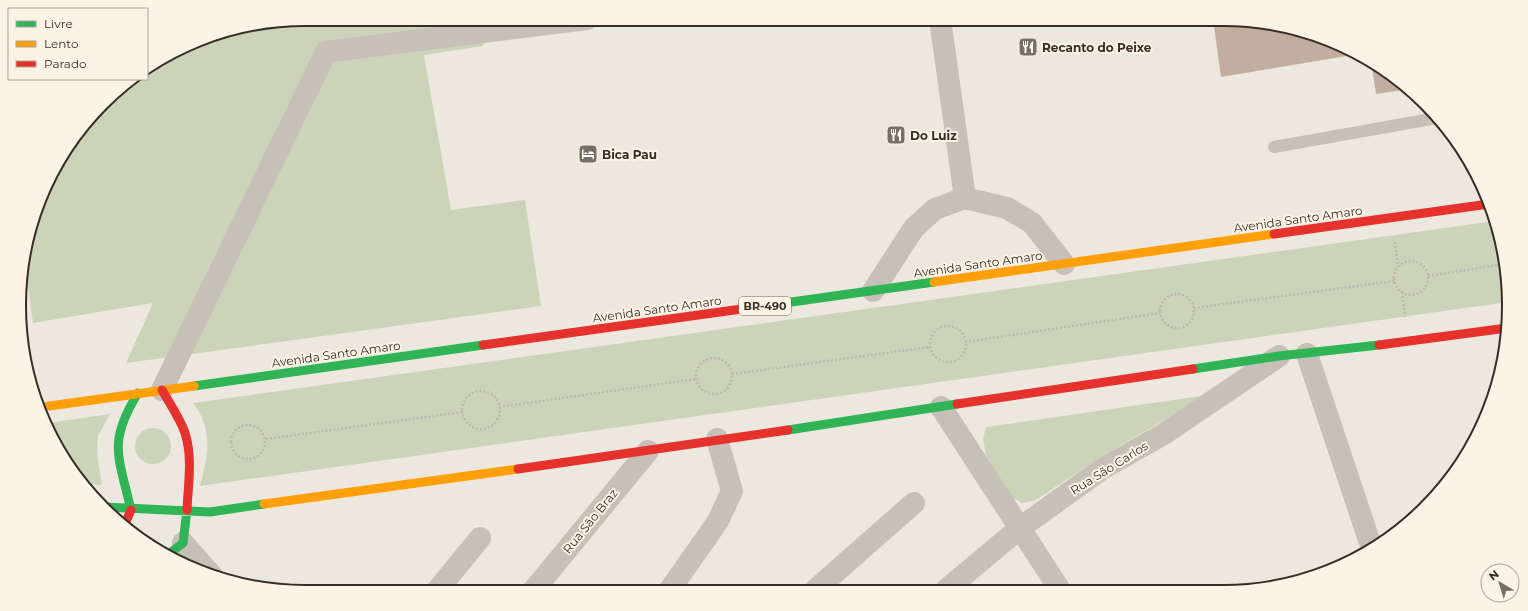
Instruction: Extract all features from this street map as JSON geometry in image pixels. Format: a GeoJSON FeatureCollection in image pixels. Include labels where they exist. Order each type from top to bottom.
{"type":"FeatureCollection","features":[{"type":"Feature","properties":{"kind":"main road","name":"Avenida Santo Amaro"},"geometry":{"type":"LineString","coordinates":[[45,407],[1483,205]]}},
{"type":"Feature","properties":{"kind":"main road"},"geometry":{"type":"LineString","coordinates":[[113,508],[131,510],[187,510],[210,512],[648,451],[717,439],[1279,356],[1307,354],[1501,329]]}},
{"type":"Feature","properties":{"kind":"main road"},"geometry":{"type":"LineString","coordinates":[[162,390],[177,415],[187,439],[189,464],[187,510],[177,548]]}},
{"type":"Feature","properties":{"kind":"main road"},"geometry":{"type":"LineString","coordinates":[[126,520],[131,510],[118,458],[118,435],[126,414],[138,393]]}},
{"type":"Feature","properties":{"kind":"street"},"geometry":{"type":"LineString","coordinates":[[162,390],[326,52],[532,26]]}},
{"type":"Feature","properties":{"kind":"street"},"geometry":{"type":"LineString","coordinates":[[941,26],[965,198]]}},
{"type":"Feature","properties":{"kind":"street"},"geometry":{"type":"LineString","coordinates":[[873,290],[914,228],[934,209],[965,198],[1007,208],[1032,223],[1064,264]]}},
{"type":"Feature","properties":{"kind":"street"},"geometry":{"type":"LineString","coordinates":[[1307,354],[1370,543]]}},
{"type":"Feature","properties":{"kind":"street","name":"Rua São Carlos"},"geometry":{"type":"LineString","coordinates":[[952,585],[1020,528],[1102,469],[1164,434],[1279,356]]}},
{"type":"Feature","properties":{"kind":"street"},"geometry":{"type":"LineString","coordinates":[[941,407],[1057,585]]}},
{"type":"Feature","properties":{"kind":"street"},"geometry":{"type":"LineString","coordinates":[[673,585],[718,521],[732,491],[717,439]]}},
{"type":"Feature","properties":{"kind":"street","name":"Rua São Braz"},"geometry":{"type":"LineString","coordinates":[[538,585],[648,451]]}},
{"type":"Feature","properties":{"kind":"street"},"geometry":{"type":"LineString","coordinates":[[821,585],[914,503]]}},
{"type":"Feature","properties":{"kind":"street"},"geometry":{"type":"LineString","coordinates":[[442,585],[480,538]]}},
{"type":"Feature","properties":{"kind":"street"},"geometry":{"type":"LineString","coordinates":[[177,548],[195,562]]}},
{"type":"Feature","properties":{"kind":"lane"},"geometry":{"type":"LineString","coordinates":[[1274,147],[1431,119]]}},
{"type":"Feature","properties":{"kind":"path"},"geometry":{"type":"LineString","coordinates":[[1394,236],[1398,267],[1394,282]]}},
{"type":"Feature","properties":{"kind":"path"},"geometry":{"type":"LineString","coordinates":[[1394,282],[1402,291],[1412,294],[1422,290],[1428,281],[1428,276],[1423,266],[1414,261],[1408,261],[1398,267]]}},
{"type":"Feature","properties":{"kind":"path"},"geometry":{"type":"LineString","coordinates":[[1428,276],[1499,265]]}},
{"type":"Feature","properties":{"kind":"path"},"geometry":{"type":"LineString","coordinates":[[1194,308],[1394,282]]}},
{"type":"Feature","properties":{"kind":"path"},"geometry":{"type":"LineString","coordinates":[[1402,291],[1405,317]]}},
{"type":"Feature","properties":{"kind":"path"},"geometry":{"type":"LineString","coordinates":[[1173,295],[1184,295],[1189,298],[1194,308],[1193,318],[1190,323],[1180,328],[1169,326],[1164,322],[1160,313],[1164,301],[1173,295]]}},
{"type":"Feature","properties":{"kind":"path"},"geometry":{"type":"LineString","coordinates":[[965,342],[1160,313]]}},
{"type":"Feature","properties":{"kind":"path"},"geometry":{"type":"LineString","coordinates":[[943,327],[954,328],[960,331],[965,342],[963,353],[959,358],[948,362],[938,359],[933,355],[930,347],[933,334],[943,327]]}},
{"type":"Feature","properties":{"kind":"path"},"geometry":{"type":"LineString","coordinates":[[732,374],[930,347]]}},
{"type":"Feature","properties":{"kind":"path"},"geometry":{"type":"LineString","coordinates":[[709,358],[715,358],[726,363],[730,367],[732,374],[730,385],[726,390],[715,394],[704,391],[696,379],[699,365],[709,358]]}},
{"type":"Feature","properties":{"kind":"path"},"geometry":{"type":"LineString","coordinates":[[499,406],[696,379]]}},
{"type":"Feature","properties":{"kind":"path"},"geometry":{"type":"LineString","coordinates":[[480,391],[491,394],[496,398],[499,406],[499,414],[496,420],[487,428],[474,427],[465,419],[463,412],[465,400],[469,395],[480,391]]}},
{"type":"Feature","properties":{"kind":"path"},"geometry":{"type":"LineString","coordinates":[[266,439],[463,412]]}},
{"type":"Feature","properties":{"kind":"path"},"geometry":{"type":"LineString","coordinates":[[250,424],[260,429],[266,439],[264,450],[260,455],[250,459],[239,457],[235,453],[231,442],[232,437],[238,427],[250,424]]}},
{"type":"Feature","properties":{"kind":"green space"},"geometry":{"type":"Polygon","coordinates":[[[306,26],[489,26],[483,46],[424,55],[451,210],[525,200],[541,306],[126,363],[153,303],[33,323],[27,282],[28,269],[31,251],[47,199],[63,166],[95,121],[121,95],[135,84],[140,80],[148,80],[148,74],[150,73],[166,63],[199,47],[251,31],[269,28],[306,26]]]}},
{"type":"Feature","properties":{"kind":"green space"},"geometry":{"type":"Polygon","coordinates":[[[1489,222],[1497,251],[1500,269],[1502,303],[200,486],[207,454],[207,433],[200,413],[193,403],[1489,222]]]}},
{"type":"Feature","properties":{"kind":"green space"},"geometry":{"type":"Polygon","coordinates":[[[1208,395],[1099,458],[1036,500],[1022,503],[1009,496],[986,455],[983,439],[986,427],[1208,395]]]}},
{"type":"Feature","properties":{"kind":"green space"},"geometry":{"type":"Polygon","coordinates":[[[110,414],[98,436],[97,455],[102,485],[91,484],[63,445],[52,422],[110,414]]]}},
{"type":"Feature","properties":{"kind":"green space"},"geometry":{"type":"Polygon","coordinates":[[[157,428],[166,433],[170,439],[170,453],[166,459],[157,464],[149,464],[140,459],[136,453],[135,442],[140,433],[146,429],[157,428]]]}},
{"type":"Feature","properties":{"kind":"building"},"geometry":{"type":"Polygon","coordinates":[[[1214,26],[1259,28],[1277,31],[1312,41],[1348,56],[1221,77],[1214,26]]]}},
{"type":"Feature","properties":{"kind":"building"},"geometry":{"type":"Polygon","coordinates":[[[1372,69],[1401,90],[1376,94],[1372,69]]]}},
{"type":"Feature","properties":{"kind":"traffic: fast"},"geometry":{"type":"LineString","coordinates":[[763,306],[934,282]]}},
{"type":"Feature","properties":{"kind":"traffic: fast"},"geometry":{"type":"LineString","coordinates":[[194,386],[483,345]]}},
{"type":"Feature","properties":{"kind":"traffic: fast"},"geometry":{"type":"LineString","coordinates":[[1193,369],[1279,356],[1379,345]]}},
{"type":"Feature","properties":{"kind":"traffic: fast"},"geometry":{"type":"LineString","coordinates":[[131,510],[118,450],[122,425],[128,410],[138,393]]}},
{"type":"Feature","properties":{"kind":"traffic: fast"},"geometry":{"type":"LineString","coordinates":[[788,430],[957,404]]}},
{"type":"Feature","properties":{"kind":"traffic: fast"},"geometry":{"type":"LineString","coordinates":[[112,507],[210,512],[264,504]]}},
{"type":"Feature","properties":{"kind":"traffic: fast"},"geometry":{"type":"LineString","coordinates":[[172,551],[183,543],[187,510]]}},
{"type":"Feature","properties":{"kind":"traffic: slow"},"geometry":{"type":"LineString","coordinates":[[934,282],[1274,234]]}},
{"type":"Feature","properties":{"kind":"traffic: slow"},"geometry":{"type":"LineString","coordinates":[[45,407],[194,386]]}},
{"type":"Feature","properties":{"kind":"traffic: slow"},"geometry":{"type":"LineString","coordinates":[[264,504],[518,469]]}},
{"type":"Feature","properties":{"kind":"traffic: jam"},"geometry":{"type":"LineString","coordinates":[[1274,234],[1483,205]]}},
{"type":"Feature","properties":{"kind":"traffic: jam"},"geometry":{"type":"LineString","coordinates":[[483,345],[763,306]]}},
{"type":"Feature","properties":{"kind":"traffic: jam"},"geometry":{"type":"LineString","coordinates":[[1379,345],[1501,329]]}},
{"type":"Feature","properties":{"kind":"traffic: jam"},"geometry":{"type":"LineString","coordinates":[[957,404],[1193,369]]}},
{"type":"Feature","properties":{"kind":"traffic: jam"},"geometry":{"type":"LineString","coordinates":[[162,390],[175,411],[185,433],[187,442],[189,452],[187,510]]}},
{"type":"Feature","properties":{"kind":"traffic: jam"},"geometry":{"type":"LineString","coordinates":[[518,469],[788,430]]}},
{"type":"Feature","properties":{"kind":"traffic: jam"},"geometry":{"type":"LineString","coordinates":[[126,520],[131,510]]}},
{"type":"Feature","properties":{"kind":"place","name":"Recanto do Peixe"},"geometry":{"type":"Point","coordinates":[1028,47]}},
{"type":"Feature","properties":{"kind":"place","name":"Do Luiz"},"geometry":{"type":"Point","coordinates":[896,135]}},
{"type":"Feature","properties":{"kind":"place","name":"Bica Pau"},"geometry":{"type":"Point","coordinates":[588,154]}}]}
